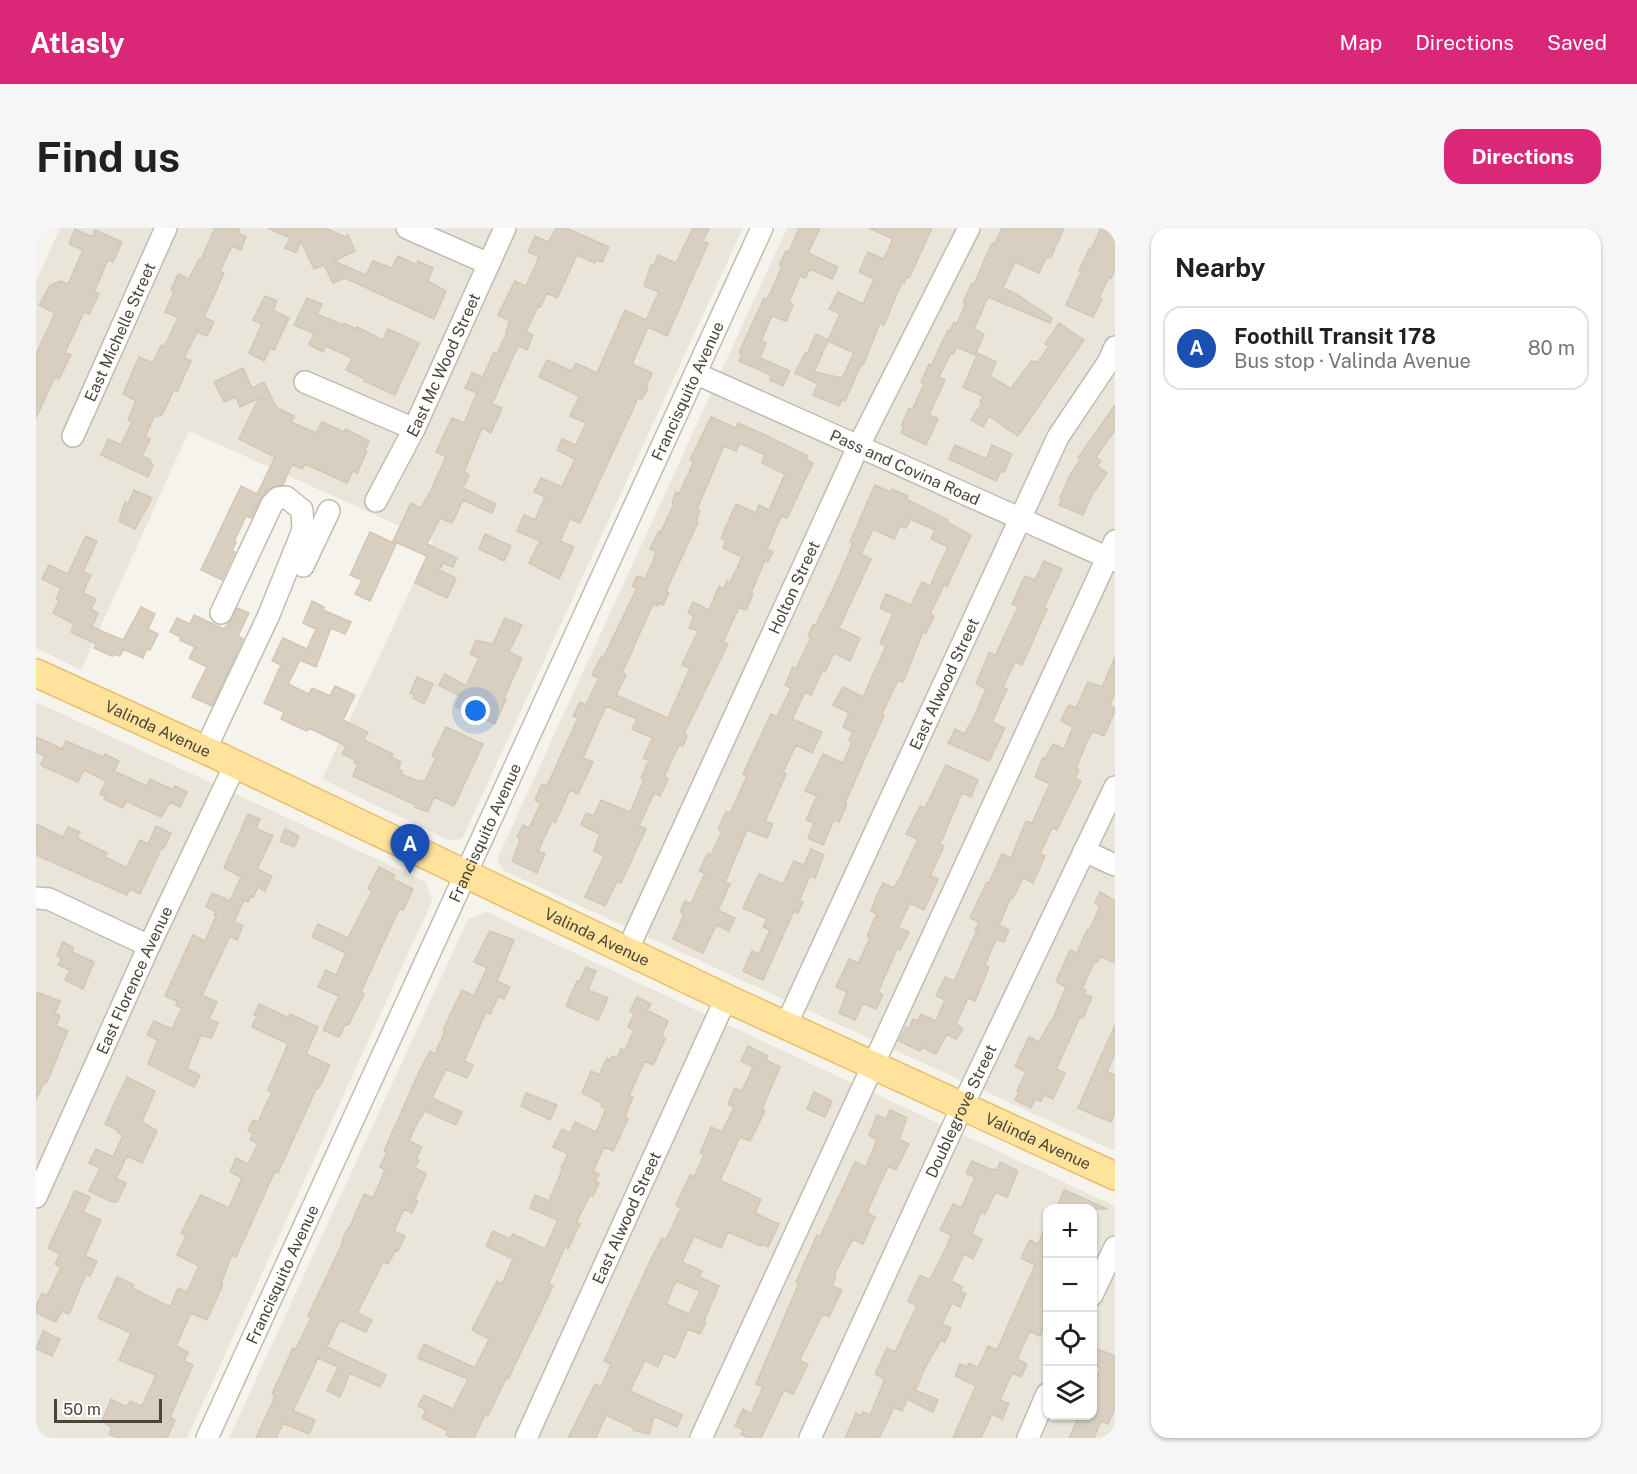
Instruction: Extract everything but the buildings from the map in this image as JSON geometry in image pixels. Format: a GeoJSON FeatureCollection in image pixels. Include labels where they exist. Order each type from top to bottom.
{"type":"FeatureCollection","features":[{"type":"Feature","properties":{"kind":"main road","name":"Valinda Avenue"},"geometry":{"type":"LineString","coordinates":[[36,673],[218,756],[726,998],[1115,1176]]}},
{"type":"Feature","properties":{"kind":"street","name":"East Michelle Street"},"geometry":{"type":"LineString","coordinates":[[73,436],[166,228]]}},
{"type":"Feature","properties":{"kind":"street"},"geometry":{"type":"LineString","coordinates":[[407,228],[489,264]]}},
{"type":"Feature","properties":{"kind":"street","name":"East Mc Wood Street"},"geometry":{"type":"LineString","coordinates":[[376,501],[414,429],[505,228]]}},
{"type":"Feature","properties":{"kind":"street","name":"Francisquito Avenue"},"geometry":{"type":"LineString","coordinates":[[207,1438],[762,228]]}},
{"type":"Feature","properties":{"kind":"street","name":"Holton Street"},"geometry":{"type":"LineString","coordinates":[[627,951],[858,447],[969,228]]}},
{"type":"Feature","properties":{"kind":"street","name":"East Alwood Street"},"geometry":{"type":"LineString","coordinates":[[786,1025],[1058,437],[1109,361],[1115,347]]}},
{"type":"Feature","properties":{"kind":"street","name":"Pass and Covina Road"},"geometry":{"type":"LineString","coordinates":[[697,374],[1019,519],[1112,553]]}},
{"type":"Feature","properties":{"kind":"street"},"geometry":{"type":"LineString","coordinates":[[304,382],[414,429]]}},
{"type":"Feature","properties":{"kind":"street"},"geometry":{"type":"LineString","coordinates":[[218,756],[268,617],[303,530],[302,510],[286,497],[278,498],[272,504],[221,613]]}},
{"type":"Feature","properties":{"kind":"street"},"geometry":{"type":"LineString","coordinates":[[218,756],[329,511]]}},
{"type":"Feature","properties":{"kind":"street"},"geometry":{"type":"LineString","coordinates":[[701,1438],[1112,553]]}},
{"type":"Feature","properties":{"kind":"street","name":"East Florence Avenue"},"geometry":{"type":"LineString","coordinates":[[36,1197],[149,946],[218,756]]}},
{"type":"Feature","properties":{"kind":"street","name":"Doublegrove Street"},"geometry":{"type":"LineString","coordinates":[[810,1438],[962,1107],[1115,787]]}},
{"type":"Feature","properties":{"kind":"street"},"geometry":{"type":"LineString","coordinates":[[1084,851],[1115,865]]}},
{"type":"Feature","properties":{"kind":"street"},"geometry":{"type":"LineString","coordinates":[[36,898],[49,899],[149,946]]}},
{"type":"Feature","properties":{"kind":"street","name":"East Alwood Street"},"geometry":{"type":"LineString","coordinates":[[526,1438],[726,998]]}},
{"type":"Feature","properties":{"kind":"street"},"geometry":{"type":"LineString","coordinates":[[1097,1284],[1114,1247]]}},
{"type":"Feature","properties":{"kind":"street"},"geometry":{"type":"LineString","coordinates":[[1028,1438],[1043,1403]]}},
{"type":"Feature","properties":{"kind":"shaded area"},"geometry":{"type":"Polygon","coordinates":[[[60,228],[743,228],[462,839],[448,840],[322,779],[433,541],[189,431],[81,670],[36,648],[36,282],[60,228]]]}},
{"type":"Feature","properties":{"kind":"shaded area"},"geometry":{"type":"Polygon","coordinates":[[[787,228],[1115,228],[1115,1151],[504,871],[497,859],[787,228]]]}},
{"type":"Feature","properties":{"kind":"shaded area"},"geometry":{"type":"Polygon","coordinates":[[[36,702],[426,882],[432,901],[187,1438],[36,1438],[36,702]]]}},
{"type":"Feature","properties":{"kind":"shaded area"},"geometry":{"type":"Polygon","coordinates":[[[487,912],[1115,1206],[1115,1438],[229,1438],[468,919],[487,912]]]}},
{"type":"Feature","properties":{"kind":"place","name":"Foothill Transit 178"},"geometry":{"type":"Point","coordinates":[410,874]}}]}
